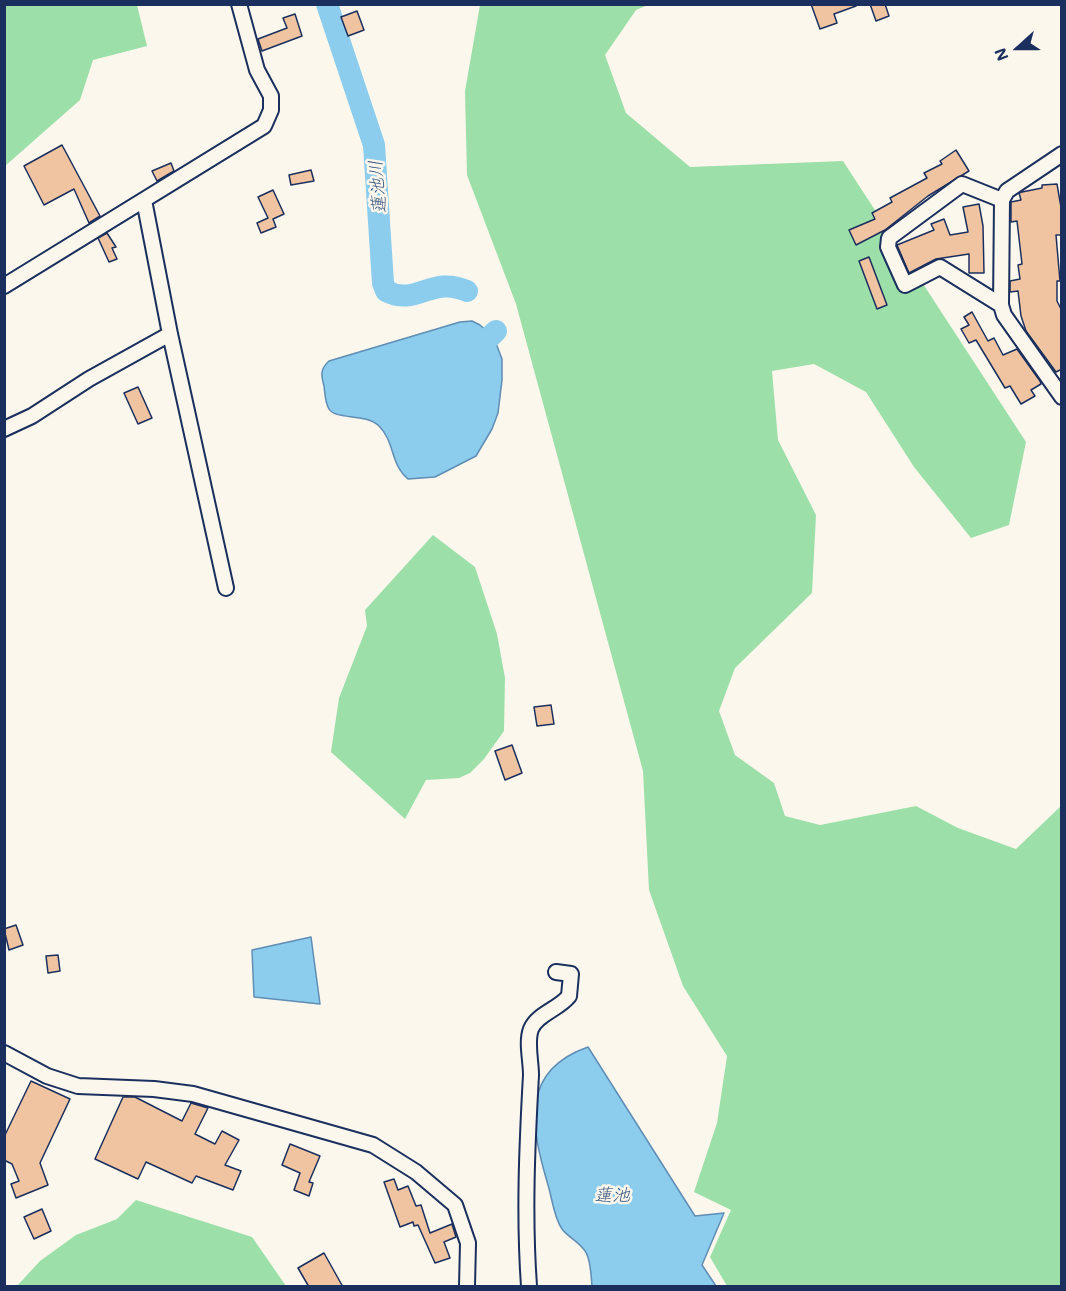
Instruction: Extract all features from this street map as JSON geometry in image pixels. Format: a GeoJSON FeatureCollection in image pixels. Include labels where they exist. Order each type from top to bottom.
{"type":"FeatureCollection","features":[{"type":"Feature","properties":{"kind":"street"},"geometry":{"type":"LineString","coordinates":[[4,286],[264,126],[271,110],[271,96],[257,70],[238,4]]}},
{"type":"Feature","properties":{"kind":"street"},"geometry":{"type":"LineString","coordinates":[[1060,389],[1004,315],[1001,305],[1002,200],[1007,191],[1062,154]]}},
{"type":"Feature","properties":{"kind":"street"},"geometry":{"type":"LineString","coordinates":[[1001,305],[940,267],[905,285],[888,247],[889,238],[962,184],[1002,200]]}},
{"type":"Feature","properties":{"kind":"street"},"geometry":{"type":"LineString","coordinates":[[144,200],[170,334],[226,588]]}},
{"type":"Feature","properties":{"kind":"street"},"geometry":{"type":"LineString","coordinates":[[4,429],[32,416],[89,379],[170,334]]}},
{"type":"Feature","properties":{"kind":"street"},"geometry":{"type":"LineString","coordinates":[[529,1287],[525,1179],[531,1063],[529,1042],[531,1029],[537,1020],[569,996],[571,974],[555,972]]}},
{"type":"Feature","properties":{"kind":"street"},"geometry":{"type":"LineString","coordinates":[[4,1053],[47,1077],[78,1086],[154,1089],[193,1094],[373,1145],[416,1172],[454,1205],[468,1244],[467,1287]]}},
{"type":"Feature","properties":{"kind":"green space"},"geometry":{"type":"Polygon","coordinates":[[[5,4],[137,5],[147,46],[93,60],[80,100],[5,166],[5,4]]]}},
{"type":"Feature","properties":{"kind":"green space"},"geometry":{"type":"Polygon","coordinates":[[[480,5],[648,5],[636,10],[605,55],[626,113],[690,167],[843,161],[1026,442],[1009,525],[971,538],[914,467],[866,392],[814,364],[772,371],[778,440],[816,515],[812,593],[735,668],[719,711],[735,755],[774,783],[785,816],[820,825],[916,806],[958,828],[1016,849],[1061,806],[1061,1286],[727,1286],[710,1257],[731,1210],[694,1192],[717,1123],[727,1056],[683,986],[649,890],[643,771],[516,304],[467,175],[465,91],[480,5]]]}},
{"type":"Feature","properties":{"kind":"green space"},"geometry":{"type":"Polygon","coordinates":[[[433,535],[475,567],[497,634],[505,678],[504,731],[484,759],[470,773],[459,778],[426,780],[405,819],[331,752],[339,698],[367,626],[365,610],[433,535]]]}},
{"type":"Feature","properties":{"kind":"green space"},"geometry":{"type":"Polygon","coordinates":[[[136,1200],[252,1237],[286,1286],[17,1286],[40,1261],[76,1235],[117,1219],[136,1200]]]}},
{"type":"Feature","properties":{"kind":"water"},"geometry":{"type":"Polygon","coordinates":[[[472,321],[494,338],[502,359],[498,413],[492,429],[476,456],[435,477],[408,479],[398,467],[388,439],[379,426],[367,419],[338,414],[329,409],[322,372],[329,361],[460,322],[472,321]]]}},
{"type":"Feature","properties":{"kind":"water"},"geometry":{"type":"Polygon","coordinates":[[[311,937],[320,1004],[254,997],[252,950],[311,937]]]}},
{"type":"Feature","properties":{"kind":"water","name":"蓮池"},"geometry":{"type":"Polygon","coordinates":[[[588,1047],[695,1216],[724,1213],[702,1265],[716,1286],[592,1286],[587,1254],[567,1235],[557,1219],[537,1142],[535,1122],[536,1103],[541,1086],[550,1071],[566,1057],[588,1047]]]}},
{"type":"Feature","properties":{"kind":"building"},"geometry":{"type":"Polygon","coordinates":[[[811,4],[856,4],[856,6],[834,14],[837,23],[820,29],[811,4]]]}},
{"type":"Feature","properties":{"kind":"building"},"geometry":{"type":"Polygon","coordinates":[[[870,4],[885,4],[889,16],[876,21],[870,4]]]}},
{"type":"Feature","properties":{"kind":"building"},"geometry":{"type":"Polygon","coordinates":[[[357,11],[364,30],[348,36],[341,17],[357,11]]]}},
{"type":"Feature","properties":{"kind":"building"},"geometry":{"type":"Polygon","coordinates":[[[295,14],[302,36],[262,51],[258,39],[287,28],[283,18],[295,14]]]}},
{"type":"Feature","properties":{"kind":"building"},"geometry":{"type":"Polygon","coordinates":[[[62,145],[100,216],[89,223],[74,189],[44,205],[24,166],[62,145]]]}},
{"type":"Feature","properties":{"kind":"building"},"geometry":{"type":"Polygon","coordinates":[[[956,150],[969,171],[928,196],[885,230],[856,245],[849,230],[875,219],[872,213],[892,202],[890,198],[927,178],[924,173],[942,164],[940,161],[956,150]]]}},
{"type":"Feature","properties":{"kind":"building"},"geometry":{"type":"Polygon","coordinates":[[[171,163],[174,171],[157,181],[152,171],[171,163]]]}},
{"type":"Feature","properties":{"kind":"building"},"geometry":{"type":"Polygon","coordinates":[[[311,170],[314,181],[291,185],[289,175],[311,170]]]}},
{"type":"Feature","properties":{"kind":"building"},"geometry":{"type":"Polygon","coordinates":[[[1057,184],[1062,213],[1062,235],[1056,235],[1060,281],[1057,281],[1057,301],[1062,311],[1062,369],[1056,372],[1026,331],[1021,316],[1018,291],[1010,292],[1010,281],[1020,279],[1018,265],[1022,264],[1017,221],[1011,222],[1011,202],[1021,200],[1019,193],[1042,188],[1042,185],[1057,184]]]}},
{"type":"Feature","properties":{"kind":"building"},"geometry":{"type":"Polygon","coordinates":[[[273,190],[284,214],[273,219],[276,227],[261,233],[257,223],[268,218],[258,197],[273,190]]]}},
{"type":"Feature","properties":{"kind":"building"},"geometry":{"type":"Polygon","coordinates":[[[979,204],[983,226],[984,273],[969,273],[969,254],[936,259],[909,273],[897,245],[934,230],[931,224],[944,219],[950,235],[968,232],[963,207],[979,204]]]}},
{"type":"Feature","properties":{"kind":"building"},"geometry":{"type":"Polygon","coordinates":[[[107,233],[116,247],[112,248],[117,259],[109,262],[98,238],[107,233]]]}},
{"type":"Feature","properties":{"kind":"building"},"geometry":{"type":"Polygon","coordinates":[[[869,257],[887,305],[877,309],[859,261],[869,257]]]}},
{"type":"Feature","properties":{"kind":"building"},"geometry":{"type":"Polygon","coordinates":[[[972,312],[988,341],[994,338],[1003,355],[1017,349],[1040,381],[1041,384],[1031,390],[1035,396],[1021,404],[1010,386],[1005,388],[976,340],[969,343],[961,329],[969,325],[964,317],[972,312]]]}},
{"type":"Feature","properties":{"kind":"building"},"geometry":{"type":"Polygon","coordinates":[[[138,387],[152,418],[138,424],[124,393],[138,387]]]}},
{"type":"Feature","properties":{"kind":"building"},"geometry":{"type":"Polygon","coordinates":[[[551,705],[554,724],[537,726],[534,707],[551,705]]]}},
{"type":"Feature","properties":{"kind":"building"},"geometry":{"type":"Polygon","coordinates":[[[512,745],[522,773],[505,780],[495,751],[512,745]]]}},
{"type":"Feature","properties":{"kind":"building"},"geometry":{"type":"Polygon","coordinates":[[[16,925],[23,945],[9,950],[4,929],[16,925]]]}},
{"type":"Feature","properties":{"kind":"building"},"geometry":{"type":"Polygon","coordinates":[[[58,955],[60,971],[48,973],[46,956],[58,955]]]}},
{"type":"Feature","properties":{"kind":"building"},"geometry":{"type":"Polygon","coordinates":[[[31,1081],[70,1099],[40,1163],[48,1185],[16,1198],[11,1184],[19,1181],[12,1164],[4,1160],[4,1137],[31,1081]]]}},
{"type":"Feature","properties":{"kind":"building"},"geometry":{"type":"Polygon","coordinates":[[[123,1097],[135,1097],[182,1121],[191,1103],[208,1108],[195,1134],[215,1144],[222,1131],[239,1140],[225,1165],[241,1171],[233,1190],[196,1176],[192,1183],[146,1162],[138,1179],[95,1159],[123,1097]]]}},
{"type":"Feature","properties":{"kind":"building"},"geometry":{"type":"Polygon","coordinates":[[[290,1144],[320,1156],[309,1182],[313,1183],[309,1196],[294,1190],[300,1173],[282,1165],[290,1144]]]}},
{"type":"Feature","properties":{"kind":"building"},"geometry":{"type":"Polygon","coordinates":[[[394,1179],[398,1190],[408,1186],[416,1206],[421,1205],[430,1233],[452,1224],[456,1237],[444,1242],[450,1258],[435,1263],[418,1225],[414,1226],[413,1222],[400,1227],[384,1182],[394,1179]]]}},
{"type":"Feature","properties":{"kind":"building"},"geometry":{"type":"Polygon","coordinates":[[[42,1209],[51,1231],[34,1239],[24,1217],[42,1209]]]}},
{"type":"Feature","properties":{"kind":"building"},"geometry":{"type":"Polygon","coordinates":[[[324,1253],[343,1287],[309,1287],[298,1268],[324,1253]]]}},
{"type":"Feature","properties":{"kind":"waterway","name":"蓮池川"},"geometry":{"type":"LineString","coordinates":[[327,4],[374,145],[383,283],[386,291],[407,296],[444,286],[467,291]]}},
{"type":"Feature","properties":{"kind":"waterway","name":"蓮池川"},"geometry":{"type":"LineString","coordinates":[[471,355],[496,331]]}}]}
